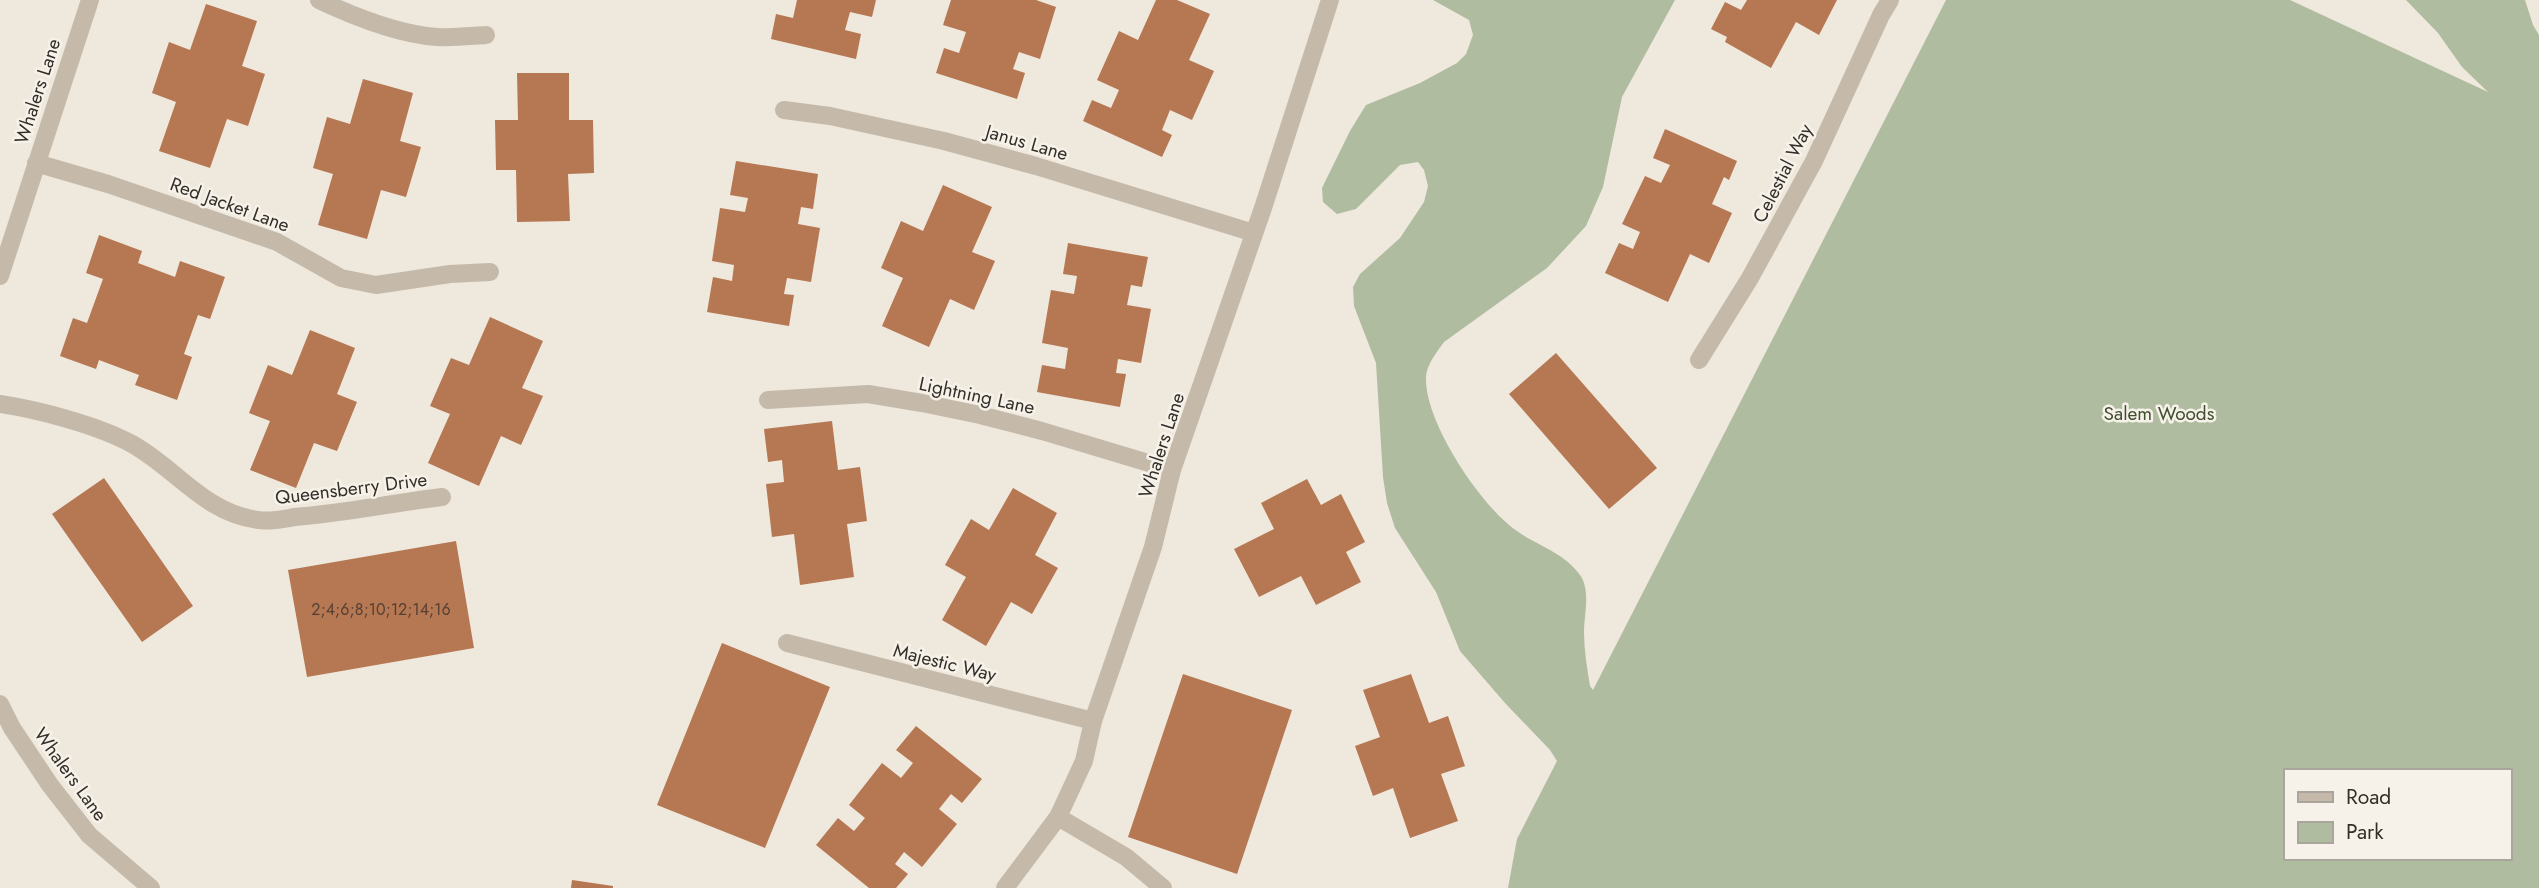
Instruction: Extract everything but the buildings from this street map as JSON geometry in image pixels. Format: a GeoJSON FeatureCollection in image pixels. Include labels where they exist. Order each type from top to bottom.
{"type":"FeatureCollection","features":[{"type":"Feature","properties":{"kind":"street","name":"Whalers Lane"},"geometry":{"type":"LineString","coordinates":[[0,276],[90,0]]}},
{"type":"Feature","properties":{"kind":"street"},"geometry":{"type":"LineString","coordinates":[[319,0],[394,28],[438,37],[486,35]]}},
{"type":"Feature","properties":{"kind":"street","name":"Celestial Way"},"geometry":{"type":"LineString","coordinates":[[1699,360],[1750,278],[1814,161],[1890,0]]}},
{"type":"Feature","properties":{"kind":"street","name":"Whalers Lane"},"geometry":{"type":"LineString","coordinates":[[1005,888],[1058,817],[1083,761],[1093,721],[1153,547],[1172,470],[1254,233],[1328,1]]}},
{"type":"Feature","properties":{"kind":"street","name":"Janus Lane"},"geometry":{"type":"LineString","coordinates":[[784,110],[830,116],[944,141],[1254,233]]}},
{"type":"Feature","properties":{"kind":"street","name":"Red Jacket Lane"},"geometry":{"type":"LineString","coordinates":[[36,163],[121,188],[277,242],[341,278],[376,285],[450,274],[490,272]]}},
{"type":"Feature","properties":{"kind":"street","name":"Lightning Lane"},"geometry":{"type":"LineString","coordinates":[[768,400],[868,394],[922,403],[1042,431],[1172,470]]}},
{"type":"Feature","properties":{"kind":"street","name":"Queensberry Drive"},"geometry":{"type":"LineString","coordinates":[[0,404],[23,407],[84,425],[131,444],[173,473],[204,500],[259,521],[344,513],[382,504],[442,497]]}},
{"type":"Feature","properties":{"kind":"street","name":"Majestic Way"},"geometry":{"type":"LineString","coordinates":[[787,643],[1093,721]]}},
{"type":"Feature","properties":{"kind":"street","name":"Whalers Lane"},"geometry":{"type":"LineString","coordinates":[[0,704],[12,728],[50,785],[89,835],[151,888]]}},
{"type":"Feature","properties":{"kind":"street"},"geometry":{"type":"LineString","coordinates":[[1058,817],[1126,857],[1163,888]]}},
{"type":"Feature","properties":{"kind":"green space","name":"Salem Woods"},"geometry":{"type":"Polygon","coordinates":[[[1433,0],[1675,0],[1622,97],[1603,187],[1586,226],[1547,268],[1444,342],[1426,375],[1428,398],[1435,418],[1457,461],[1485,501],[1514,529],[1566,560],[1580,575],[1586,595],[1585,652],[1590,686],[1593,690],[1946,0],[2290,0],[2488,92],[2462,67],[2438,33],[2406,0],[2525,0],[2539,35],[2539,888],[1508,888],[1517,839],[1557,761],[1460,651],[1436,592],[1395,528],[1383,477],[1376,363],[1354,306],[1353,287],[1360,274],[1400,238],[1424,202],[1428,186],[1424,170],[1418,162],[1400,165],[1356,209],[1337,214],[1323,202],[1322,188],[1366,105],[1420,83],[1457,63],[1466,54],[1473,35],[1469,20],[1433,0]]]}}]}
